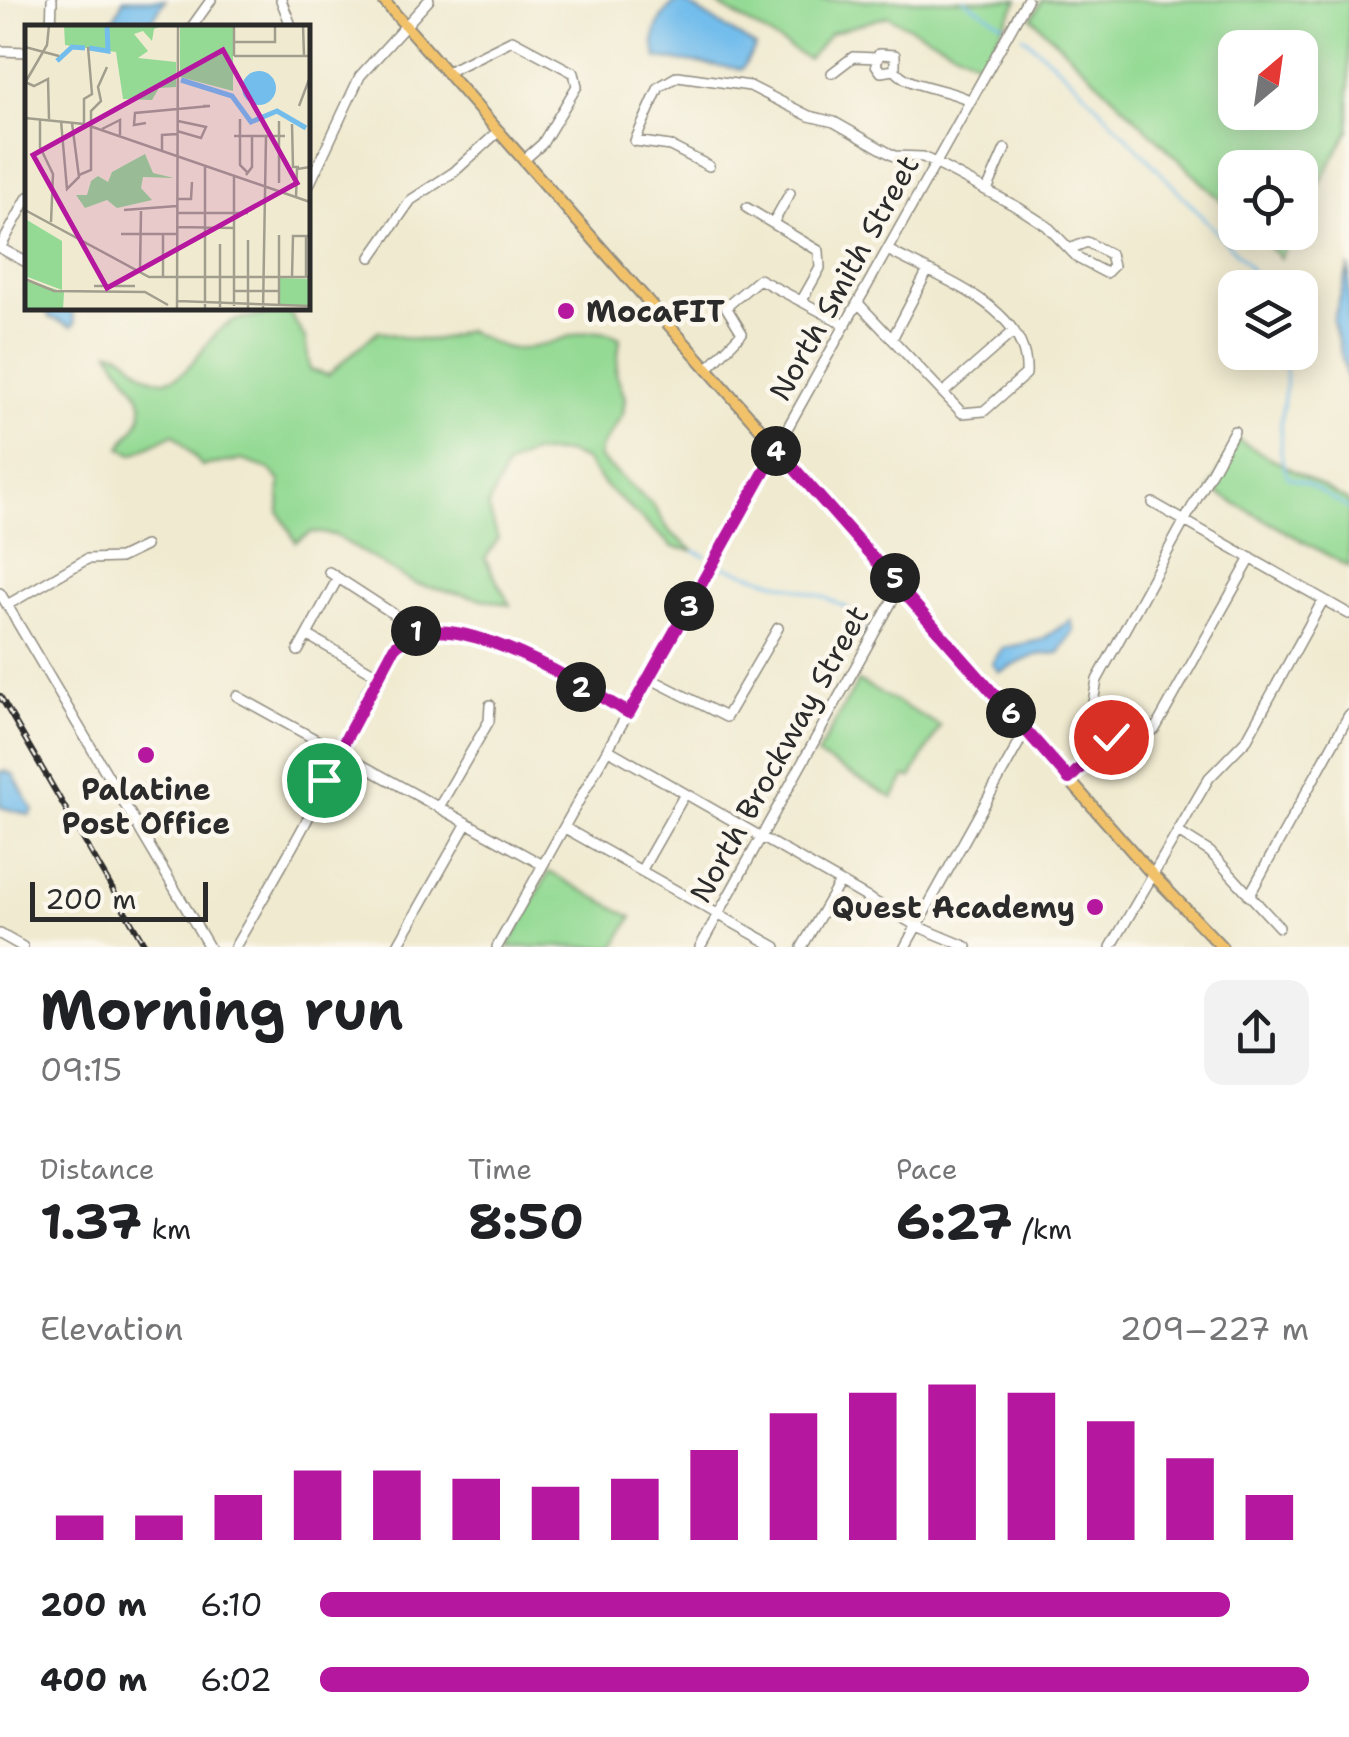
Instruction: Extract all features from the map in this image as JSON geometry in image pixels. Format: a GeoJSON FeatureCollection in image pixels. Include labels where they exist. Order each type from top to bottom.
{"type":"FeatureCollection","features":[{"type":"Feature","properties":{"kind":"main road"},"geometry":{"type":"LineString","coordinates":[[383,0],[777,449],[902,585],[1152,874],[1222,947]]}},
{"type":"Feature","properties":{"kind":"street"},"geometry":{"type":"LineString","coordinates":[[51,25],[52,0]]}},
{"type":"Feature","properties":{"kind":"street"},"geometry":{"type":"LineString","coordinates":[[193,25],[211,0]]}},
{"type":"Feature","properties":{"kind":"street"},"geometry":{"type":"LineString","coordinates":[[281,0],[291,25]]}},
{"type":"Feature","properties":{"kind":"street"},"geometry":{"type":"LineString","coordinates":[[310,183],[360,76],[429,0]]}},
{"type":"Feature","properties":{"kind":"street","name":"North Smith Street"},"geometry":{"type":"LineString","coordinates":[[497,947],[1028,0]]}},
{"type":"Feature","properties":{"kind":"street"},"geometry":{"type":"LineString","coordinates":[[447,72],[512,40],[574,72],[577,86],[542,144],[524,160]]}},
{"type":"Feature","properties":{"kind":"street"},"geometry":{"type":"LineString","coordinates":[[0,51],[25,52]]}},
{"type":"Feature","properties":{"kind":"street"},"geometry":{"type":"LineString","coordinates":[[832,72],[852,57],[877,58],[892,52],[898,62],[895,70]]}},
{"type":"Feature","properties":{"kind":"street"},"geometry":{"type":"LineString","coordinates":[[877,58],[880,72],[895,70]]}},
{"type":"Feature","properties":{"kind":"street"},"geometry":{"type":"LineString","coordinates":[[895,70],[909,84],[950,89],[971,100]]}},
{"type":"Feature","properties":{"kind":"street"},"geometry":{"type":"LineString","coordinates":[[709,166],[670,146],[635,141],[659,87],[678,76],[750,86],[808,116],[834,122],[894,156],[924,157],[1047,226],[1079,259],[1106,272],[1114,266],[1110,254],[1087,242],[1072,248]]}},
{"type":"Feature","properties":{"kind":"street"},"geometry":{"type":"LineString","coordinates":[[371,257],[410,200],[454,172],[499,131]]}},
{"type":"Feature","properties":{"kind":"street"},"geometry":{"type":"LineString","coordinates":[[987,190],[1005,150]]}},
{"type":"Feature","properties":{"kind":"street"},"geometry":{"type":"LineString","coordinates":[[774,223],[790,194]]}},
{"type":"Feature","properties":{"kind":"street"},"geometry":{"type":"LineString","coordinates":[[25,202],[0,248],[25,261]]}},
{"type":"Feature","properties":{"kind":"street"},"geometry":{"type":"LineString","coordinates":[[746,208],[815,247],[822,258],[802,300]]}},
{"type":"Feature","properties":{"kind":"street"},"geometry":{"type":"LineString","coordinates":[[858,303],[962,413],[984,411],[1026,374],[1027,354],[999,312],[888,250]]}},
{"type":"Feature","properties":{"kind":"street"},"geometry":{"type":"LineString","coordinates":[[892,339],[927,272]]}},
{"type":"Feature","properties":{"kind":"street"},"geometry":{"type":"LineString","coordinates":[[707,369],[742,333],[726,307],[753,281],[764,280],[846,324]]}},
{"type":"Feature","properties":{"kind":"street"},"geometry":{"type":"LineString","coordinates":[[943,393],[1014,331]]}},
{"type":"Feature","properties":{"kind":"street"},"geometry":{"type":"LineString","coordinates":[[1234,432],[1094,688],[1092,708],[1111,737],[1128,743],[1155,729],[1251,558]]}},
{"type":"Feature","properties":{"kind":"street"},"geometry":{"type":"LineString","coordinates":[[1153,503],[1349,614]]}},
{"type":"Feature","properties":{"kind":"street"},"geometry":{"type":"LineString","coordinates":[[7,605],[86,559],[120,558],[145,546]]}},
{"type":"Feature","properties":{"kind":"street"},"geometry":{"type":"LineString","coordinates":[[298,652],[334,575],[413,632]]}},
{"type":"Feature","properties":{"kind":"street","name":"North Brockway Street"},"geometry":{"type":"LineString","coordinates":[[700,947],[902,585]]}},
{"type":"Feature","properties":{"kind":"street"},"geometry":{"type":"LineString","coordinates":[[0,594],[208,947]]}},
{"type":"Feature","properties":{"kind":"street"},"geometry":{"type":"LineString","coordinates":[[1111,947],[1209,778],[1247,739],[1323,600]]}},
{"type":"Feature","properties":{"kind":"street"},"geometry":{"type":"LineString","coordinates":[[649,678],[726,717],[778,628]]}},
{"type":"Feature","properties":{"kind":"street"},"geometry":{"type":"LineString","coordinates":[[236,947],[318,800],[336,752],[394,648],[413,632],[436,629],[466,635],[524,656],[629,713]]}},
{"type":"Feature","properties":{"kind":"street"},"geometry":{"type":"LineString","coordinates":[[307,635],[379,676]]}},
{"type":"Feature","properties":{"kind":"street"},"geometry":{"type":"LineString","coordinates":[[237,696],[544,865]]}},
{"type":"Feature","properties":{"kind":"street"},"geometry":{"type":"LineString","coordinates":[[440,808],[489,720],[490,705]]}},
{"type":"Feature","properties":{"kind":"street"},"geometry":{"type":"LineString","coordinates":[[1249,896],[1349,715]]}},
{"type":"Feature","properties":{"kind":"street"},"geometry":{"type":"LineString","coordinates":[[905,947],[1026,730]]}},
{"type":"Feature","properties":{"kind":"street"},"geometry":{"type":"LineString","coordinates":[[1069,779],[1111,737]]}},
{"type":"Feature","properties":{"kind":"street"},"geometry":{"type":"LineString","coordinates":[[608,750],[917,926],[967,947]]}},
{"type":"Feature","properties":{"kind":"street"},"geometry":{"type":"LineString","coordinates":[[641,871],[685,794]]}},
{"type":"Feature","properties":{"kind":"street"},"geometry":{"type":"LineString","coordinates":[[397,947],[467,823]]}},
{"type":"Feature","properties":{"kind":"street"},"geometry":{"type":"LineString","coordinates":[[566,828],[776,947]]}},
{"type":"Feature","properties":{"kind":"street"},"geometry":{"type":"LineString","coordinates":[[1178,832],[1210,852],[1279,927]]}},
{"type":"Feature","properties":{"kind":"street"},"geometry":{"type":"LineString","coordinates":[[802,947],[840,882]]}},
{"type":"Feature","properties":{"kind":"street"},"geometry":{"type":"LineString","coordinates":[[0,934],[23,947]]}},
{"type":"Feature","properties":{"kind":"green space"},"geometry":{"type":"Polygon","coordinates":[[[710,0],[1018,0],[982,64],[888,16],[831,33],[808,59],[710,0]]]}},
{"type":"Feature","properties":{"kind":"green space"},"geometry":{"type":"Polygon","coordinates":[[[1042,0],[1349,0],[1349,130],[1318,188],[1318,150],[1218,150],[1218,198],[1032,18],[1042,0]]]}},
{"type":"Feature","properties":{"kind":"green space"},"geometry":{"type":"Polygon","coordinates":[[[289,312],[305,338],[310,370],[328,375],[378,331],[422,340],[466,330],[513,349],[531,348],[582,333],[608,333],[620,338],[616,373],[625,398],[623,414],[600,449],[599,458],[653,505],[670,532],[694,551],[673,547],[604,485],[585,460],[568,453],[531,453],[506,467],[488,506],[498,539],[485,559],[510,605],[415,584],[334,535],[312,532],[296,542],[279,512],[280,481],[269,469],[242,460],[202,466],[174,434],[133,454],[121,448],[139,421],[141,403],[110,351],[124,356],[155,379],[174,378],[234,321],[289,312]]]}},
{"type":"Feature","properties":{"kind":"green space"},"geometry":{"type":"Polygon","coordinates":[[[1238,440],[1349,502],[1349,567],[1210,489],[1238,440]]]}},
{"type":"Feature","properties":{"kind":"green space"},"geometry":{"type":"Polygon","coordinates":[[[858,681],[940,726],[911,778],[906,776],[893,798],[817,755],[858,681]]]}},
{"type":"Feature","properties":{"kind":"green space"},"geometry":{"type":"Polygon","coordinates":[[[549,872],[632,917],[615,947],[508,947],[549,872]]]}},
{"type":"Feature","properties":{"kind":"water"},"geometry":{"type":"Polygon","coordinates":[[[123,0],[165,0],[149,25],[111,25],[123,0]]]}},
{"type":"Feature","properties":{"kind":"water"},"geometry":{"type":"Polygon","coordinates":[[[681,0],[756,47],[742,69],[657,58],[654,42],[658,24],[681,0]]]}},
{"type":"Feature","properties":{"kind":"water"},"geometry":{"type":"Polygon","coordinates":[[[1349,266],[1349,387],[1333,321],[1349,266]]]}},
{"type":"Feature","properties":{"kind":"water"},"geometry":{"type":"Polygon","coordinates":[[[47,310],[72,310],[75,323],[72,327],[49,317],[47,310]]]}},
{"type":"Feature","properties":{"kind":"water"},"geometry":{"type":"Polygon","coordinates":[[[1071,620],[1074,630],[1059,653],[1036,655],[999,672],[992,663],[1003,648],[1041,640],[1071,620]]]}},
{"type":"Feature","properties":{"kind":"water"},"geometry":{"type":"Polygon","coordinates":[[[0,772],[13,774],[33,810],[30,815],[0,807],[0,772]]]}},
{"type":"Feature","properties":{"kind":"waterway"},"geometry":{"type":"LineString","coordinates":[[964,0],[1003,24]]}},
{"type":"Feature","properties":{"kind":"waterway"},"geometry":{"type":"LineString","coordinates":[[1023,36],[1075,82],[1250,270]]}},
{"type":"Feature","properties":{"kind":"waterway"},"geometry":{"type":"LineString","coordinates":[[1286,370],[1280,446],[1288,477],[1306,483],[1349,509]]}},
{"type":"Feature","properties":{"kind":"waterway"},"geometry":{"type":"LineString","coordinates":[[694,551],[705,556]]}},
{"type":"Feature","properties":{"kind":"waterway"},"geometry":{"type":"LineString","coordinates":[[722,566],[824,597],[847,608],[863,623],[865,638]]}},
{"type":"Feature","properties":{"kind":"railway"},"geometry":{"type":"LineString","coordinates":[[0,696],[146,947]]}},
{"type":"Feature","properties":{"kind":"place","name":"MocaFIT"},"geometry":{"type":"Point","coordinates":[566,311]}},
{"type":"Feature","properties":{"kind":"place","name":"Palatine Post Office"},"geometry":{"type":"Point","coordinates":[146,755]}},
{"type":"Feature","properties":{"kind":"place","name":"Quest Academy"},"geometry":{"type":"Point","coordinates":[1095,907]}},
{"type":"Feature","properties":{"kind":"route"},"geometry":{"type":"LineString","coordinates":[[324,780],[394,648],[413,632],[436,629],[466,635],[524,656],[629,713],[777,449],[902,585],[1069,779],[1111,737]]}}]}
